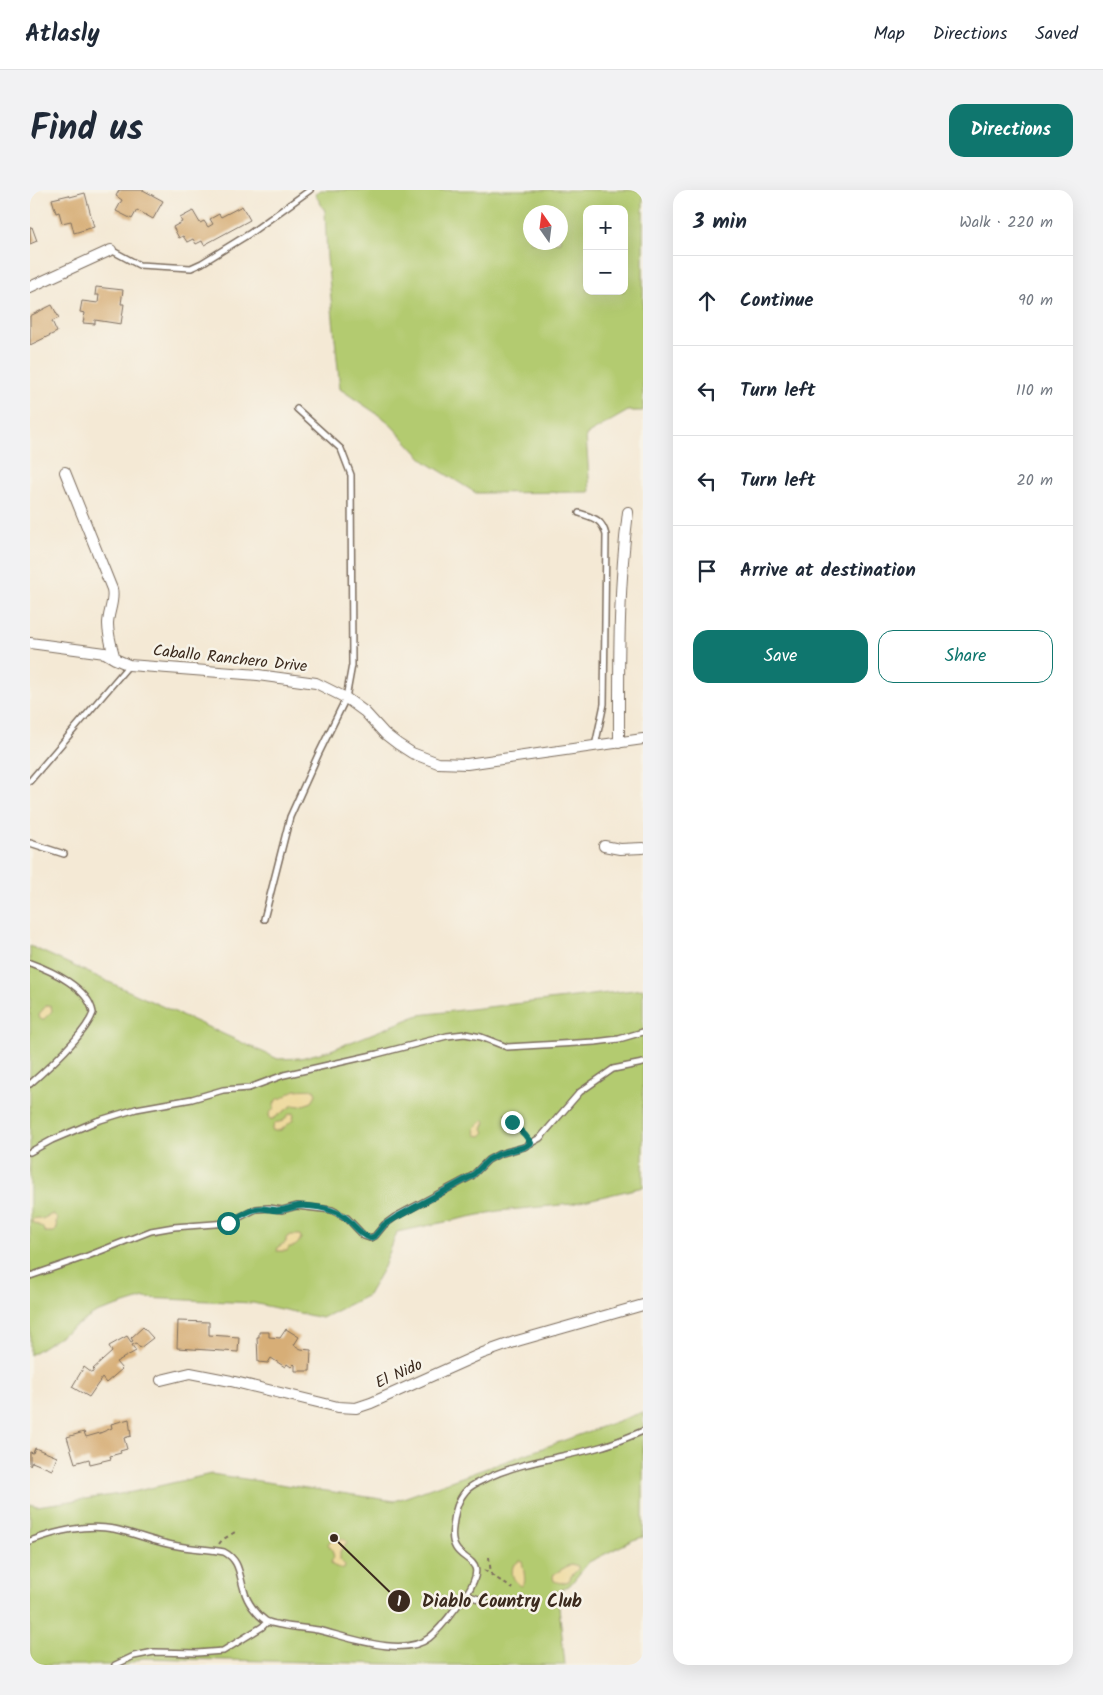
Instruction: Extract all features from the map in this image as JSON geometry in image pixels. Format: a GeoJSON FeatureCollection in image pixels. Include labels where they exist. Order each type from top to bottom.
{"type":"FeatureCollection","features":[{"type":"Feature","properties":{"kind":"street"},"geometry":{"type":"LineString","coordinates":[[30,287],[111,250]]}},
{"type":"Feature","properties":{"kind":"street"},"geometry":{"type":"LineString","coordinates":[[65,472],[112,589],[114,597],[108,625],[115,659]]}},
{"type":"Feature","properties":{"kind":"street"},"geometry":{"type":"LineString","coordinates":[[619,743],[619,631],[624,542],[628,512]]}},
{"type":"Feature","properties":{"kind":"street"},"geometry":{"type":"LineString","coordinates":[[30,638],[105,653]]}},
{"type":"Feature","properties":{"kind":"street","name":"Caballo Ranchero Drive"},"geometry":{"type":"LineString","coordinates":[[30,643],[105,653],[129,665],[294,679],[322,685],[346,698],[365,712],[385,734],[398,744],[412,753],[438,763],[467,764],[643,739]]}},
{"type":"Feature","properties":{"kind":"street"},"geometry":{"type":"LineString","coordinates":[[604,846],[620,849],[643,848]]}},
{"type":"Feature","properties":{"kind":"street","name":"El Nido"},"geometry":{"type":"LineString","coordinates":[[161,1380],[190,1373],[338,1407],[356,1408],[517,1340],[643,1305]]}},
{"type":"Feature","properties":{"kind":"lane"},"geometry":{"type":"LineString","coordinates":[[111,250],[139,265],[191,268],[249,234],[310,190]]}},
{"type":"Feature","properties":{"kind":"lane"},"geometry":{"type":"LineString","coordinates":[[264,919],[290,817],[346,698],[352,665],[351,475],[341,449],[297,409]]}},
{"type":"Feature","properties":{"kind":"lane"},"geometry":{"type":"LineString","coordinates":[[579,513],[599,520],[604,527],[606,535],[604,704],[595,746]]}},
{"type":"Feature","properties":{"kind":"lane"},"geometry":{"type":"LineString","coordinates":[[30,781],[129,665]]}},
{"type":"Feature","properties":{"kind":"lane"},"geometry":{"type":"LineString","coordinates":[[30,843],[64,854]]}},
{"type":"Feature","properties":{"kind":"lane"},"geometry":{"type":"LineString","coordinates":[[30,963],[58,976],[85,996],[90,1002],[93,1013],[75,1039],[30,1084]]}},
{"type":"Feature","properties":{"kind":"lane"},"geometry":{"type":"LineString","coordinates":[[30,1152],[97,1120],[136,1109],[192,1099],[223,1090],[249,1088],[284,1075],[447,1036],[465,1034],[481,1037],[507,1046],[595,1042],[643,1032]]}},
{"type":"Feature","properties":{"kind":"lane"},"geometry":{"type":"LineString","coordinates":[[30,1276],[151,1231],[174,1227],[228,1223],[256,1209],[282,1210],[297,1206],[332,1210],[347,1218],[364,1236],[370,1238],[375,1236],[384,1225],[395,1218],[472,1176],[488,1160],[499,1154],[524,1147],[540,1138],[580,1092],[604,1074],[613,1069],[643,1063]]}},
{"type":"Feature","properties":{"kind":"lane"},"geometry":{"type":"LineString","coordinates":[[30,1541],[74,1529],[96,1527],[114,1529],[178,1546],[216,1550],[231,1555],[235,1560],[240,1570],[246,1598],[250,1605],[267,1622],[304,1627],[359,1641],[402,1647],[416,1645],[427,1639],[444,1623],[474,1583],[477,1568],[475,1564],[458,1551],[453,1542],[452,1530],[459,1502],[465,1492],[474,1484],[518,1465],[601,1447],[643,1432]]}},
{"type":"Feature","properties":{"kind":"lane"},"geometry":{"type":"LineString","coordinates":[[466,1595],[485,1601]]}},
{"type":"Feature","properties":{"kind":"lane"},"geometry":{"type":"LineString","coordinates":[[115,1665],[134,1656],[154,1652],[197,1653],[223,1650],[262,1627],[267,1622]]}},
{"type":"Feature","properties":{"kind":"path"},"geometry":{"type":"LineString","coordinates":[[502,1117],[516,1126],[531,1143]]}},
{"type":"Feature","properties":{"kind":"path"},"geometry":{"type":"LineString","coordinates":[[216,1550],[222,1540],[235,1532]]}},
{"type":"Feature","properties":{"kind":"path"},"geometry":{"type":"LineString","coordinates":[[489,1556],[491,1574]]}},
{"type":"Feature","properties":{"kind":"path"},"geometry":{"type":"LineString","coordinates":[[477,1568],[491,1574],[513,1589]]}},
{"type":"Feature","properties":{"kind":"path"},"geometry":{"type":"LineString","coordinates":[[424,1595],[444,1597],[466,1595]]}},
{"type":"Feature","properties":{"kind":"green space"},"geometry":{"type":"Polygon","coordinates":[[[321,190],[643,190],[643,411],[628,411],[586,435],[590,492],[476,493],[426,462],[386,420],[340,389],[327,258],[325,211],[315,194],[321,190]]]}},
{"type":"Feature","properties":{"kind":"green space"},"geometry":{"type":"Polygon","coordinates":[[[30,946],[278,1059],[301,1058],[331,1050],[419,1015],[643,989],[643,1187],[571,1204],[498,1211],[397,1232],[384,1267],[368,1295],[322,1318],[253,1303],[144,1298],[96,1313],[30,1355],[30,946]]]}},
{"type":"Feature","properties":{"kind":"green space"},"geometry":{"type":"Polygon","coordinates":[[[643,1412],[643,1537],[589,1562],[570,1585],[549,1597],[559,1607],[565,1665],[437,1665],[142,1658],[126,1665],[30,1665],[30,1504],[37,1506],[133,1492],[211,1474],[395,1501],[643,1412]]]}},
{"type":"Feature","properties":{"kind":"sand"},"geometry":{"type":"Polygon","coordinates":[[[49,1005],[52,1011],[44,1019],[40,1019],[39,1014],[49,1005]]]}},
{"type":"Feature","properties":{"kind":"sand"},"geometry":{"type":"Polygon","coordinates":[[[314,1089],[316,1094],[312,1102],[300,1106],[293,1105],[273,1119],[270,1119],[269,1114],[274,1108],[277,1099],[296,1090],[314,1089]]]}},
{"type":"Feature","properties":{"kind":"sand"},"geometry":{"type":"Polygon","coordinates":[[[294,1113],[293,1120],[281,1130],[272,1130],[275,1123],[283,1121],[289,1114],[294,1113]]]}},
{"type":"Feature","properties":{"kind":"sand"},"geometry":{"type":"Polygon","coordinates":[[[484,1119],[486,1122],[483,1129],[485,1132],[481,1136],[476,1135],[475,1128],[484,1119]]]}},
{"type":"Feature","properties":{"kind":"sand"},"geometry":{"type":"Polygon","coordinates":[[[53,1214],[58,1219],[56,1222],[57,1229],[54,1232],[45,1232],[42,1227],[32,1222],[32,1219],[42,1219],[53,1214]]]}},
{"type":"Feature","properties":{"kind":"sand"},"geometry":{"type":"Polygon","coordinates":[[[290,1235],[300,1235],[299,1242],[289,1247],[287,1251],[277,1251],[278,1247],[286,1242],[286,1238],[290,1235]]]}},
{"type":"Feature","properties":{"kind":"sand"},"geometry":{"type":"Polygon","coordinates":[[[344,1539],[347,1542],[340,1551],[340,1560],[345,1565],[344,1569],[332,1565],[331,1562],[334,1557],[328,1544],[331,1540],[344,1539]]]}},
{"type":"Feature","properties":{"kind":"sand"},"geometry":{"type":"Polygon","coordinates":[[[520,1560],[522,1561],[525,1579],[524,1584],[521,1586],[514,1579],[512,1572],[513,1566],[520,1560]]]}},
{"type":"Feature","properties":{"kind":"sand"},"geometry":{"type":"Polygon","coordinates":[[[571,1564],[578,1566],[578,1569],[569,1581],[561,1583],[554,1581],[554,1574],[571,1564]]]}},
{"type":"Feature","properties":{"kind":"building"},"geometry":{"type":"Polygon","coordinates":[[[119,190],[143,190],[163,201],[153,219],[137,210],[132,219],[116,211],[122,200],[116,196],[119,190]]]}},
{"type":"Feature","properties":{"kind":"building"},"geometry":{"type":"Polygon","coordinates":[[[85,193],[94,227],[74,233],[71,221],[62,223],[59,212],[56,213],[52,199],[85,193]]]}},
{"type":"Feature","properties":{"kind":"building"},"geometry":{"type":"Polygon","coordinates":[[[242,206],[250,220],[204,245],[202,241],[196,244],[193,239],[187,242],[183,236],[179,238],[173,227],[182,222],[180,218],[193,211],[200,223],[204,221],[208,227],[213,224],[210,219],[219,214],[221,217],[242,206]]]}},
{"type":"Feature","properties":{"kind":"building"},"geometry":{"type":"Polygon","coordinates":[[[32,227],[37,241],[30,244],[30,228],[32,227]]]}},
{"type":"Feature","properties":{"kind":"building"},"geometry":{"type":"Polygon","coordinates":[[[96,287],[123,290],[121,304],[124,304],[121,324],[95,320],[95,324],[83,323],[85,313],[80,312],[82,301],[98,303],[99,295],[95,295],[96,287]]]}},
{"type":"Feature","properties":{"kind":"building"},"geometry":{"type":"Polygon","coordinates":[[[52,305],[59,318],[52,321],[57,332],[30,345],[30,316],[52,305]]]}},
{"type":"Feature","properties":{"kind":"building"},"geometry":{"type":"Polygon","coordinates":[[[178,1321],[209,1322],[209,1335],[239,1337],[238,1352],[177,1348],[178,1321]]]}},
{"type":"Feature","properties":{"kind":"building"},"geometry":{"type":"Polygon","coordinates":[[[143,1327],[153,1338],[140,1348],[136,1343],[132,1345],[136,1351],[116,1362],[122,1369],[106,1383],[102,1378],[89,1397],[72,1387],[84,1367],[92,1373],[93,1369],[112,1352],[109,1346],[127,1336],[131,1342],[133,1341],[131,1338],[143,1327]]]}},
{"type":"Feature","properties":{"kind":"building"},"geometry":{"type":"Polygon","coordinates":[[[286,1329],[299,1337],[294,1345],[301,1349],[311,1350],[310,1371],[295,1371],[294,1364],[291,1367],[287,1364],[285,1367],[271,1358],[268,1363],[258,1362],[257,1337],[259,1337],[259,1332],[269,1332],[269,1337],[280,1338],[286,1329]]]}},
{"type":"Feature","properties":{"kind":"building"},"geometry":{"type":"Polygon","coordinates":[[[129,1419],[131,1436],[124,1438],[127,1449],[110,1456],[111,1459],[90,1464],[89,1459],[75,1463],[67,1437],[84,1432],[86,1437],[100,1433],[112,1428],[111,1424],[129,1419]]]}},
{"type":"Feature","properties":{"kind":"building"},"geometry":{"type":"Polygon","coordinates":[[[35,1448],[57,1457],[52,1470],[32,1462],[30,1466],[30,1452],[33,1453],[35,1448]]]}},
{"type":"Feature","properties":{"kind":"place","name":"Diablo Country Club"},"geometry":{"type":"Point","coordinates":[334,1538]}},
{"type":"Feature","properties":{"kind":"route"},"geometry":{"type":"LineString","coordinates":[[228,1223],[256,1209],[269,1208],[277,1211],[297,1206],[313,1207],[340,1213],[364,1236],[370,1238],[375,1236],[384,1225],[395,1218],[472,1176],[488,1160],[499,1154],[524,1147],[531,1143],[512,1122]]}}]}
